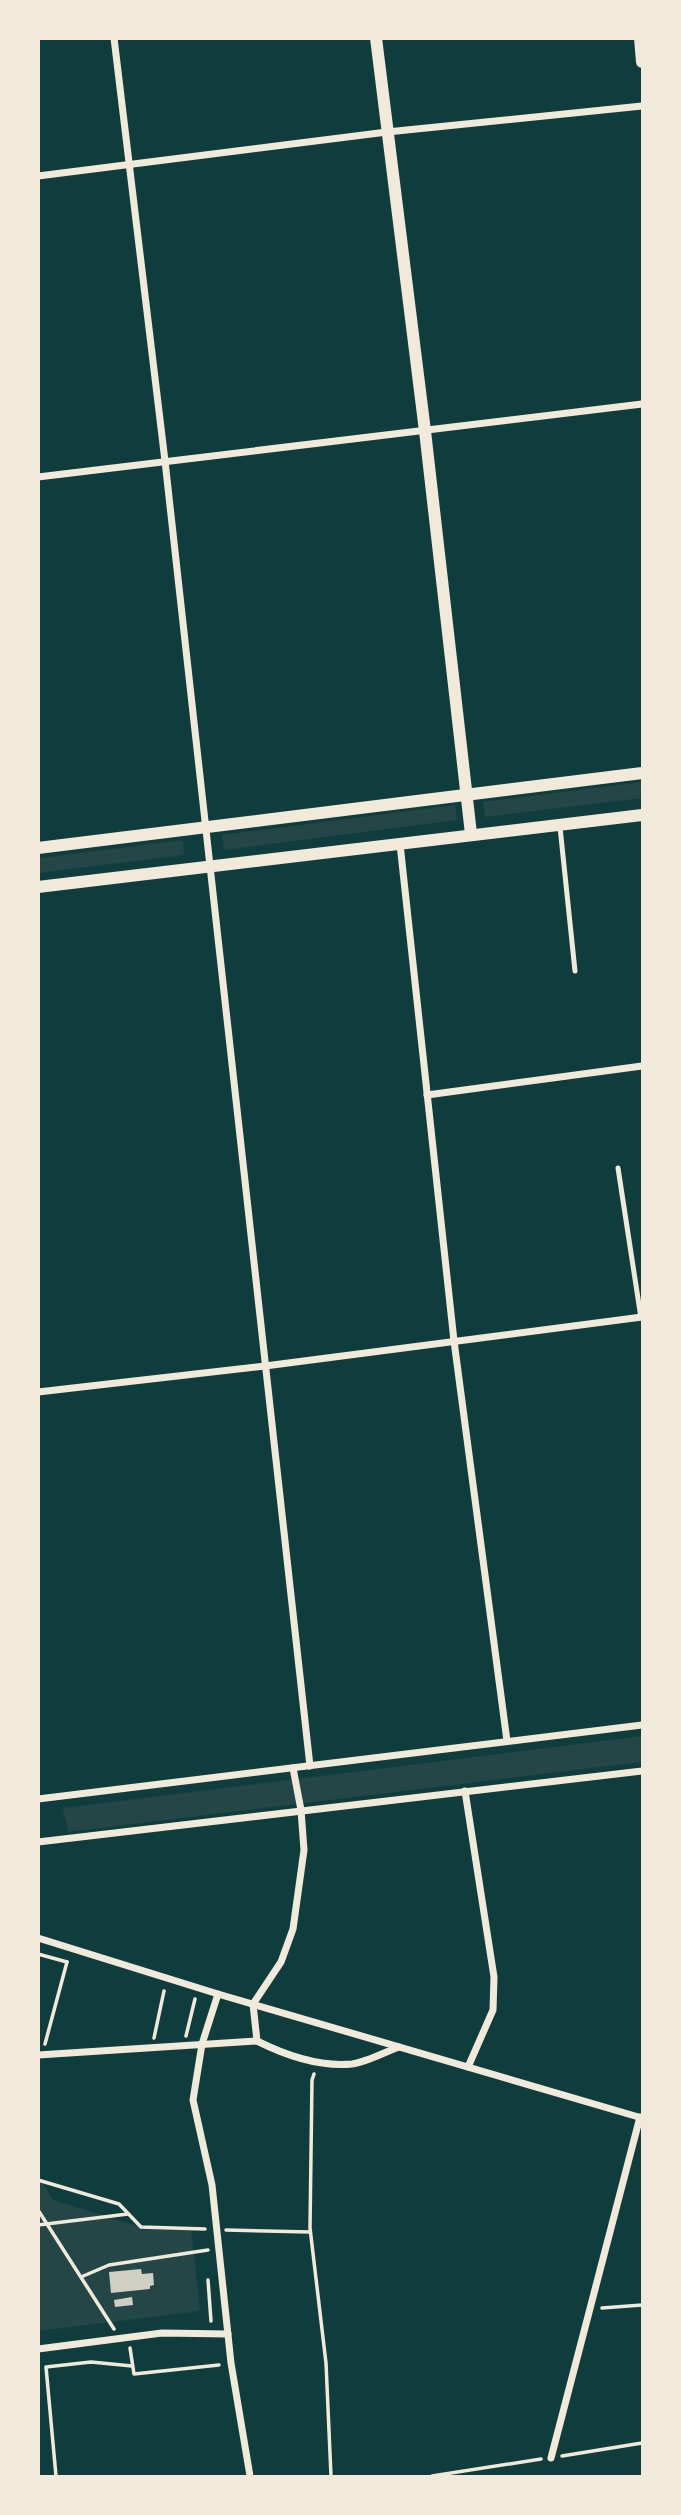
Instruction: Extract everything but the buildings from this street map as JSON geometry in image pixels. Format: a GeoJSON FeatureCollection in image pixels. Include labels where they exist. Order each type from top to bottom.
{"type":"FeatureCollection","features":[{"type":"Feature","properties":{"kind":"street"},"geometry":{"type":"LineString","coordinates":[[114,38],[127,166],[165,461],[310,1766]]}},
{"type":"Feature","properties":{"kind":"street"},"geometry":{"type":"LineString","coordinates":[[376,38],[471,834]]}},
{"type":"Feature","properties":{"kind":"street"},"geometry":{"type":"LineString","coordinates":[[640,38],[642,62]]}},
{"type":"Feature","properties":{"kind":"street"},"geometry":{"type":"LineString","coordinates":[[38,176],[387,132],[642,106]]}},
{"type":"Feature","properties":{"kind":"street"},"geometry":{"type":"LineString","coordinates":[[38,477],[642,404]]}},
{"type":"Feature","properties":{"kind":"street"},"geometry":{"type":"LineString","coordinates":[[38,848],[642,773]]}},
{"type":"Feature","properties":{"kind":"street"},"geometry":{"type":"LineString","coordinates":[[38,887],[642,815]]}},
{"type":"Feature","properties":{"kind":"street"},"geometry":{"type":"LineString","coordinates":[[400,844],[454,1341],[508,1741]]}},
{"type":"Feature","properties":{"kind":"street"},"geometry":{"type":"LineString","coordinates":[[427,1095],[642,1066]]}},
{"type":"Feature","properties":{"kind":"street"},"geometry":{"type":"LineString","coordinates":[[38,1392],[265,1366],[642,1317]]}},
{"type":"Feature","properties":{"kind":"street"},"geometry":{"type":"LineString","coordinates":[[38,1799],[642,1725]]}},
{"type":"Feature","properties":{"kind":"street"},"geometry":{"type":"LineString","coordinates":[[257,2041],[253,2004],[281,1962],[293,1929],[304,1850],[301,1810],[293,1768]]}},
{"type":"Feature","properties":{"kind":"street"},"geometry":{"type":"LineString","coordinates":[[38,1842],[642,1771]]}},
{"type":"Feature","properties":{"kind":"street"},"geometry":{"type":"LineString","coordinates":[[465,1791],[494,1978],[493,2010],[468,2067]]}},
{"type":"Feature","properties":{"kind":"street"},"geometry":{"type":"LineString","coordinates":[[38,1938],[218,1994],[641,2117],[551,2458]]}},
{"type":"Feature","properties":{"kind":"street"},"geometry":{"type":"LineString","coordinates":[[218,1994],[202,2044],[193,2100],[212,2186],[231,2364],[250,2476]]}},
{"type":"Feature","properties":{"kind":"street"},"geometry":{"type":"LineString","coordinates":[[40,2055],[257,2041],[284,2055],[319,2062],[353,2064],[399,2047]]}},
{"type":"Feature","properties":{"kind":"street"},"geometry":{"type":"LineString","coordinates":[[38,2349],[162,2333],[228,2334]]}},
{"type":"Feature","properties":{"kind":"lane"},"geometry":{"type":"LineString","coordinates":[[560,823],[575,971]]}},
{"type":"Feature","properties":{"kind":"lane"},"geometry":{"type":"LineString","coordinates":[[618,1168],[642,1317]]}},
{"type":"Feature","properties":{"kind":"path"},"geometry":{"type":"LineString","coordinates":[[40,2055],[67,1962]]}},
{"type":"Feature","properties":{"kind":"path"},"geometry":{"type":"LineString","coordinates":[[152,2048],[164,1989]]}},
{"type":"Feature","properties":{"kind":"path"},"geometry":{"type":"LineString","coordinates":[[183,2046],[195,1997]]}},
{"type":"Feature","properties":{"kind":"path"},"geometry":{"type":"LineString","coordinates":[[319,2062],[312,2080],[310,2232],[326,2363],[331,2476]]}},
{"type":"Feature","properties":{"kind":"path"},"geometry":{"type":"LineString","coordinates":[[38,2180],[119,2204],[141,2227],[310,2232]]}},
{"type":"Feature","properties":{"kind":"path"},"geometry":{"type":"LineString","coordinates":[[38,2210],[119,2339]]}},
{"type":"Feature","properties":{"kind":"path"},"geometry":{"type":"LineString","coordinates":[[38,2225],[128,2214]]}},
{"type":"Feature","properties":{"kind":"path"},"geometry":{"type":"LineString","coordinates":[[81,2277],[109,2265],[219,2248]]}},
{"type":"Feature","properties":{"kind":"path"},"geometry":{"type":"LineString","coordinates":[[590,2309],[642,2305]]}},
{"type":"Feature","properties":{"kind":"path"},"geometry":{"type":"LineString","coordinates":[[128,2337],[134,2374],[231,2364]]}},
{"type":"Feature","properties":{"kind":"path"},"geometry":{"type":"LineString","coordinates":[[56,2476],[46,2367],[91,2362],[132,2365]]}},
{"type":"Feature","properties":{"kind":"shaded area"},"geometry":{"type":"Polygon","coordinates":[[[642,782],[642,798],[485,817],[483,802],[642,782]]]}},
{"type":"Feature","properties":{"kind":"shaded area"},"geometry":{"type":"Polygon","coordinates":[[[455,805],[457,820],[224,850],[222,835],[455,805]]]}},
{"type":"Feature","properties":{"kind":"shaded area"},"geometry":{"type":"Polygon","coordinates":[[[183,840],[184,855],[39,873],[39,858],[183,840]]]}},
{"type":"Feature","properties":{"kind":"shaded area"},"geometry":{"type":"Polygon","coordinates":[[[642,1736],[642,1762],[68,1832],[63,1808],[642,1736]]]}},
{"type":"Feature","properties":{"kind":"shaded area"},"geometry":{"type":"Polygon","coordinates":[[[38,2175],[53,2200],[134,2225],[191,2229],[200,2311],[39,2331],[38,2175]]]}}]}
